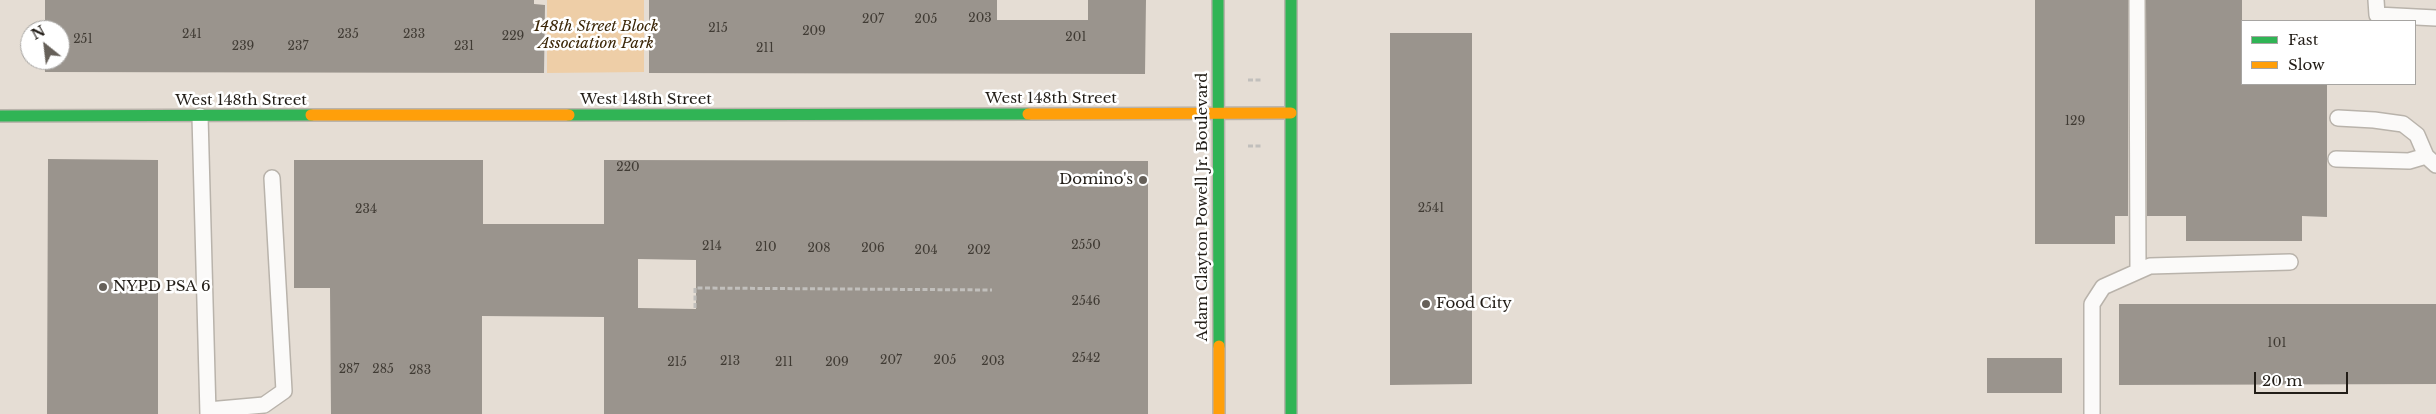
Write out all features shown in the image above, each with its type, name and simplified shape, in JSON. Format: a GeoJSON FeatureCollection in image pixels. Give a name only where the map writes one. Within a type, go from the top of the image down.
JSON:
{"type":"FeatureCollection","features":[{"type":"Feature","properties":{"kind":"street","name":"Adam Clayton Powell Jr. Boulevard"},"geometry":{"type":"LineString","coordinates":[[1218,0],[1219,414]]}},
{"type":"Feature","properties":{"kind":"street"},"geometry":{"type":"LineString","coordinates":[[1291,0],[1292,414]]}},
{"type":"Feature","properties":{"kind":"street","name":"West 148th Street"},"geometry":{"type":"LineString","coordinates":[[0,116],[1291,113]]}},
{"type":"Feature","properties":{"kind":"lane"},"geometry":{"type":"LineString","coordinates":[[2137,0],[2138,271]]}},
{"type":"Feature","properties":{"kind":"lane"},"geometry":{"type":"LineString","coordinates":[[2376,0],[2377,15],[2436,18]]}},
{"type":"Feature","properties":{"kind":"lane"},"geometry":{"type":"LineString","coordinates":[[200,116],[208,412],[264,405],[284,391],[272,178]]}},
{"type":"Feature","properties":{"kind":"lane"},"geometry":{"type":"LineString","coordinates":[[2336,159],[2431,160],[2417,135],[2403,124],[2338,118]]}},
{"type":"Feature","properties":{"kind":"lane"},"geometry":{"type":"LineString","coordinates":[[2092,414],[2092,304],[2103,287],[2150,266],[2290,262]]}},
{"type":"Feature","properties":{"kind":"path"},"geometry":{"type":"LineString","coordinates":[[1241,146],[1266,146]]}},
{"type":"Feature","properties":{"kind":"path"},"geometry":{"type":"LineString","coordinates":[[695,308],[695,288],[992,290]]}},
{"type":"Feature","properties":{"kind":"green space","name":"148th Street Block Association Park"},"geometry":{"type":"Polygon","coordinates":[[[547,0],[644,0],[644,72],[547,73],[547,0]]]}},
{"type":"Feature","properties":{"kind":"building"},"geometry":{"type":"Polygon","coordinates":[[[45,0],[534,0],[534,4],[545,5],[544,73],[45,72],[45,70],[70,70],[70,20],[45,20],[45,0]]]}},
{"type":"Feature","properties":{"kind":"building"},"geometry":{"type":"Polygon","coordinates":[[[649,0],[997,0],[997,20],[1088,20],[1088,0],[1146,0],[1145,74],[649,73],[649,0]]]}},
{"type":"Feature","properties":{"kind":"building"},"geometry":{"type":"Polygon","coordinates":[[[2035,0],[2128,0],[2128,216],[2115,216],[2115,244],[2035,244],[2035,0]]]}},
{"type":"Feature","properties":{"kind":"building"},"geometry":{"type":"Polygon","coordinates":[[[2146,0],[2242,0],[2241,85],[2327,85],[2327,217],[2302,216],[2302,241],[2186,241],[2186,216],[2147,216],[2146,0]]]}},
{"type":"Feature","properties":{"kind":"building"},"geometry":{"type":"Polygon","coordinates":[[[1390,33],[1472,33],[1472,384],[1390,385],[1390,33]]]}},
{"type":"Feature","properties":{"kind":"building","name":"NYPD PSA 6"},"geometry":{"type":"Polygon","coordinates":[[[48,159],[158,160],[158,414],[47,414],[48,159]]]}},
{"type":"Feature","properties":{"kind":"building"},"geometry":{"type":"Polygon","coordinates":[[[294,160],[483,160],[483,224],[604,224],[604,160],[1148,161],[1148,414],[604,414],[604,317],[482,316],[482,414],[331,414],[330,288],[294,288],[294,160]],[[638,259],[638,308],[696,309],[696,260],[638,259]]]}},
{"type":"Feature","properties":{"kind":"building"},"geometry":{"type":"Polygon","coordinates":[[[2119,304],[2436,304],[2436,384],[2119,385],[2119,304]]]}},
{"type":"Feature","properties":{"kind":"building"},"geometry":{"type":"Polygon","coordinates":[[[1987,358],[2062,358],[2062,393],[1987,393],[1987,358]]]}},
{"type":"Feature","properties":{"kind":"traffic: fast"},"geometry":{"type":"LineString","coordinates":[[1218,0],[1219,346]]}},
{"type":"Feature","properties":{"kind":"traffic: fast"},"geometry":{"type":"LineString","coordinates":[[1291,0],[1291,414]]}},
{"type":"Feature","properties":{"kind":"traffic: fast"},"geometry":{"type":"LineString","coordinates":[[569,115],[1028,114]]}},
{"type":"Feature","properties":{"kind":"traffic: fast"},"geometry":{"type":"LineString","coordinates":[[0,116],[311,115]]}},
{"type":"Feature","properties":{"kind":"traffic: slow"},"geometry":{"type":"LineString","coordinates":[[1028,114],[1291,113]]}},
{"type":"Feature","properties":{"kind":"traffic: slow"},"geometry":{"type":"LineString","coordinates":[[311,115],[569,115]]}},
{"type":"Feature","properties":{"kind":"traffic: slow"},"geometry":{"type":"LineString","coordinates":[[1219,346],[1219,414]]}},
{"type":"Feature","properties":{"kind":"place","name":"Domino's"},"geometry":{"type":"Point","coordinates":[1143,180]}},
{"type":"Feature","properties":{"kind":"place","name":"NYPD PSA 6"},"geometry":{"type":"Point","coordinates":[103,287]}},
{"type":"Feature","properties":{"kind":"place","name":"Food City"},"geometry":{"type":"Point","coordinates":[1426,304]}}]}
